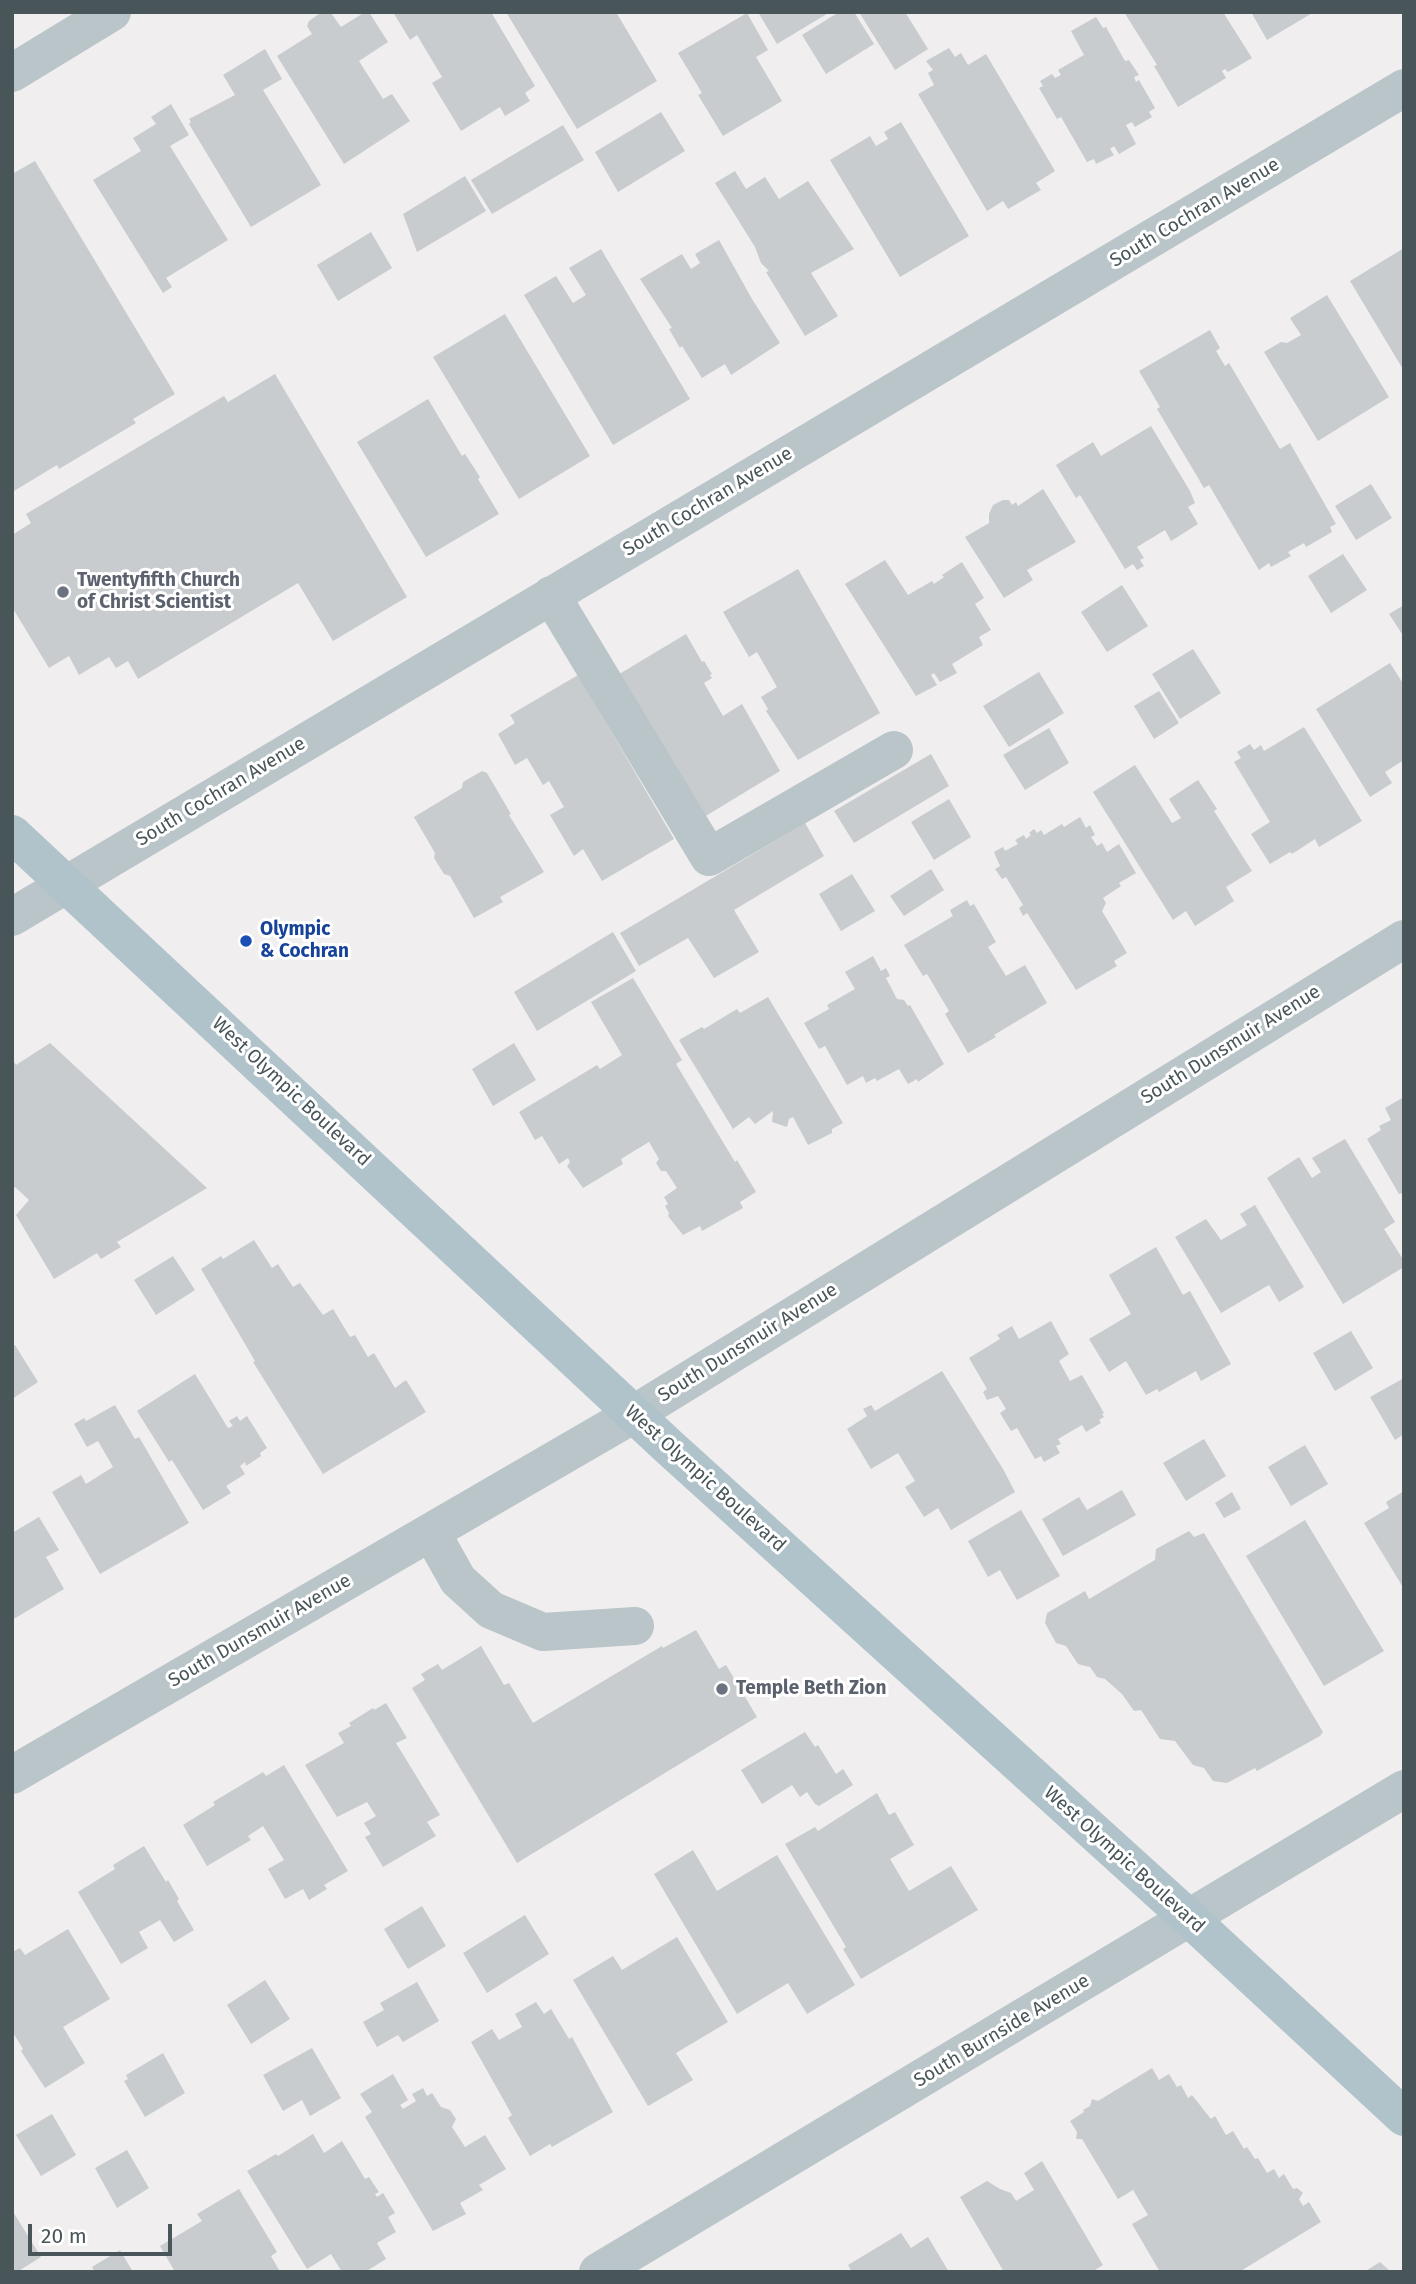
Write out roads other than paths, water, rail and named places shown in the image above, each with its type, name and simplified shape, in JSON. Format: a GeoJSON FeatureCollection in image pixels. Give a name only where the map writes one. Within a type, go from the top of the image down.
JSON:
{"type":"FeatureCollection","features":[{"type":"Feature","properties":{"kind":"main road","name":"West Olympic Boulevard"},"geometry":{"type":"LineString","coordinates":[[12,834],[634,1414],[1404,2117]]}},
{"type":"Feature","properties":{"kind":"street"},"geometry":{"type":"LineString","coordinates":[[12,73],[112,12]]}},
{"type":"Feature","properties":{"kind":"street","name":"South Cochran Avenue"},"geometry":{"type":"LineString","coordinates":[[12,917],[1404,88]]}},
{"type":"Feature","properties":{"kind":"street"},"geometry":{"type":"LineString","coordinates":[[551,596],[709,857],[894,750]]}},
{"type":"Feature","properties":{"kind":"street","name":"South Dunsmuir Avenue"},"geometry":{"type":"LineString","coordinates":[[12,1775],[634,1414],[1404,939]]}},
{"type":"Feature","properties":{"kind":"street"},"geometry":{"type":"LineString","coordinates":[[431,1532],[458,1580],[491,1610],[543,1632],[635,1626]]}},
{"type":"Feature","properties":{"kind":"street","name":"South Burnside Avenue"},"geometry":{"type":"LineString","coordinates":[[598,2272],[1404,1789]]}},
{"type":"Feature","properties":{"kind":"place","name":"Twentyfifth Church of Christ Scientist"},"geometry":{"type":"Point","coordinates":[63,592]}},
{"type":"Feature","properties":{"kind":"place","name":"Olympic & Cochran"},"geometry":{"type":"Point","coordinates":[246,941]}},
{"type":"Feature","properties":{"kind":"place","name":"Temple Beth Zion"},"geometry":{"type":"Point","coordinates":[722,1689]}}]}
